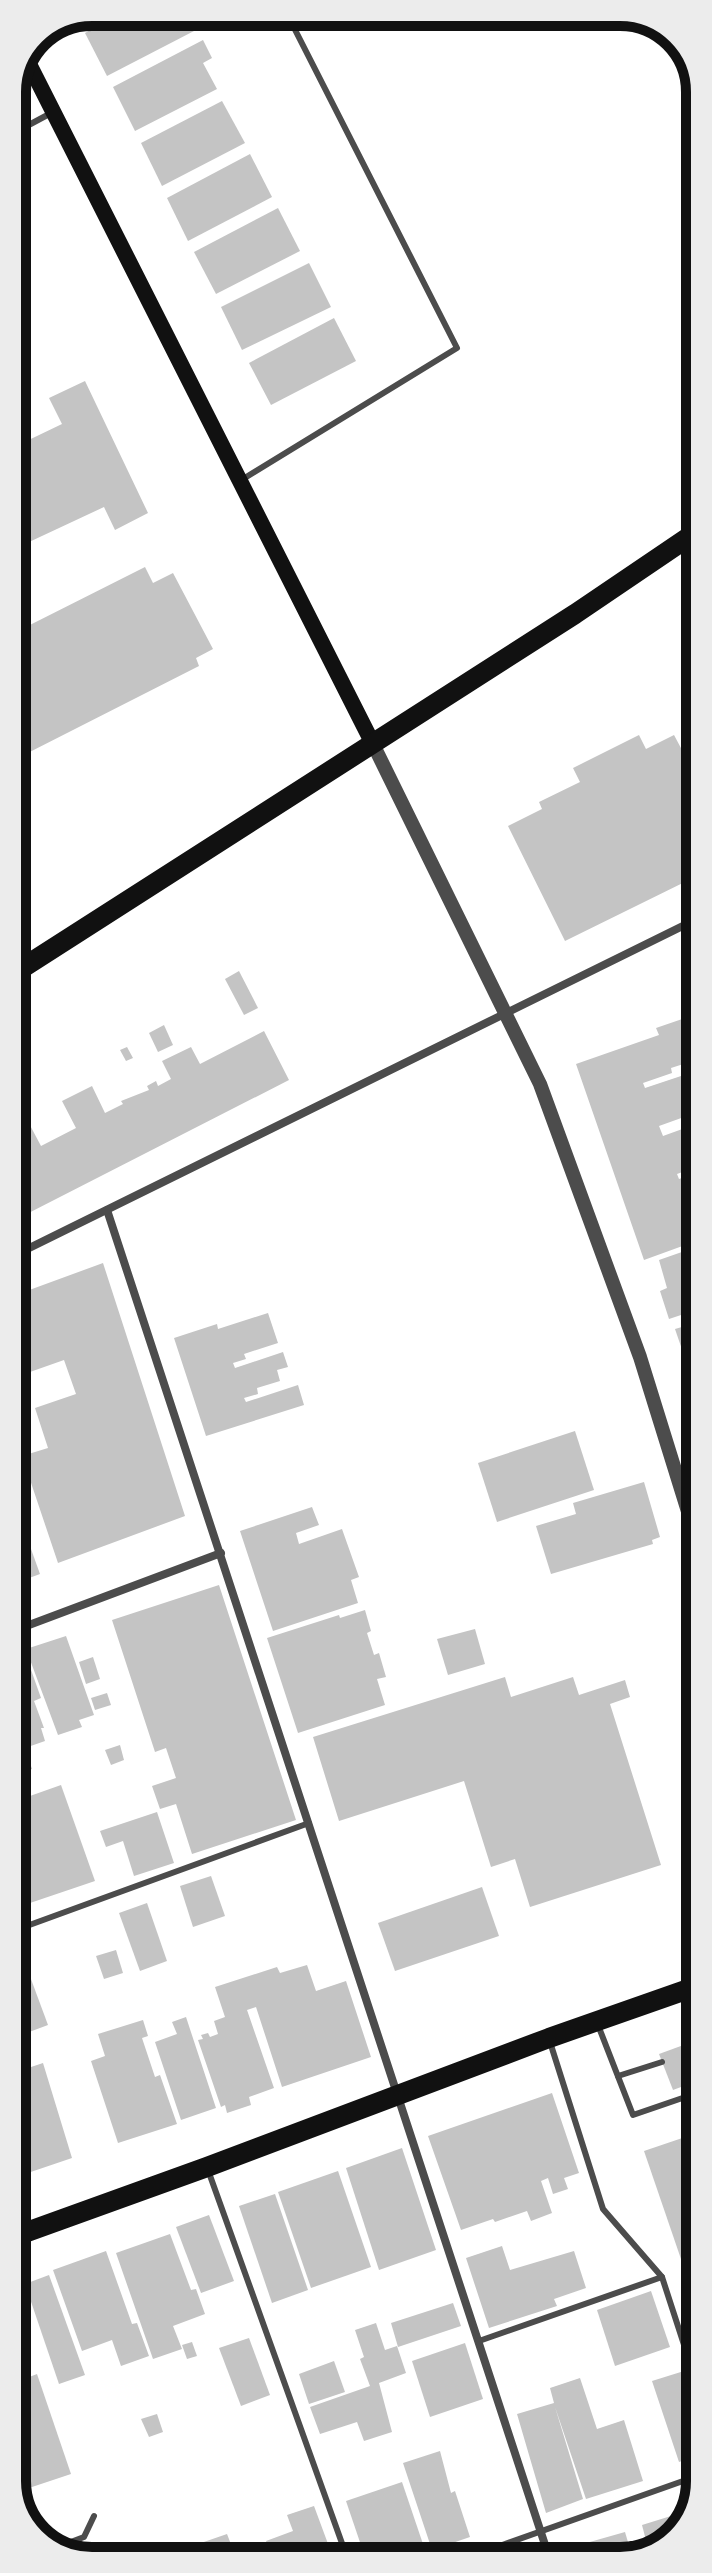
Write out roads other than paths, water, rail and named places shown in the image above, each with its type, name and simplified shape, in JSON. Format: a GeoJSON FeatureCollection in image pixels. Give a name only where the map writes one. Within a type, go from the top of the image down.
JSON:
{"type":"FeatureCollection","features":[{"type":"Feature","properties":{"kind":"main road"},"geometry":{"type":"LineString","coordinates":[[31,68],[373,744]]}},
{"type":"Feature","properties":{"kind":"main road"},"geometry":{"type":"LineString","coordinates":[[26,966],[575,614],[686,539]]}},
{"type":"Feature","properties":{"kind":"main road"},"geometry":{"type":"LineString","coordinates":[[26,2232],[686,1990]]}},
{"type":"Feature","properties":{"kind":"street"},"geometry":{"type":"LineString","coordinates":[[373,744],[540,1084],[640,1357],[686,1505]]}},
{"type":"Feature","properties":{"kind":"street"},"geometry":{"type":"LineString","coordinates":[[26,1250],[686,924]]}},
{"type":"Feature","properties":{"kind":"street"},"geometry":{"type":"LineString","coordinates":[[107,1210],[546,2547]]}},
{"type":"Feature","properties":{"kind":"street"},"geometry":{"type":"LineString","coordinates":[[26,1626],[221,1553]]}},
{"type":"Feature","properties":{"kind":"lane"},"geometry":{"type":"LineString","coordinates":[[241,480],[457,348],[293,26]]}},
{"type":"Feature","properties":{"kind":"lane"},"geometry":{"type":"LineString","coordinates":[[26,126],[53,112]]}},
{"type":"Feature","properties":{"kind":"lane"},"geometry":{"type":"LineString","coordinates":[[26,1926],[309,1823]]}},
{"type":"Feature","properties":{"kind":"lane"},"geometry":{"type":"LineString","coordinates":[[597,2022],[633,2115],[686,2097]]}},
{"type":"Feature","properties":{"kind":"lane"},"geometry":{"type":"LineString","coordinates":[[549,2038],[603,2209],[662,2277],[686,2351]]}},
{"type":"Feature","properties":{"kind":"lane"},"geometry":{"type":"LineString","coordinates":[[618,2076],[662,2062]]}},
{"type":"Feature","properties":{"kind":"lane"},"geometry":{"type":"LineString","coordinates":[[207,2167],[343,2547]]}},
{"type":"Feature","properties":{"kind":"lane"},"geometry":{"type":"LineString","coordinates":[[479,2341],[662,2277]]}},
{"type":"Feature","properties":{"kind":"lane"},"geometry":{"type":"LineString","coordinates":[[496,2547],[686,2480]]}},
{"type":"Feature","properties":{"kind":"lane"},"geometry":{"type":"LineString","coordinates":[[69,2543],[84,2537],[94,2516]]}}]}
